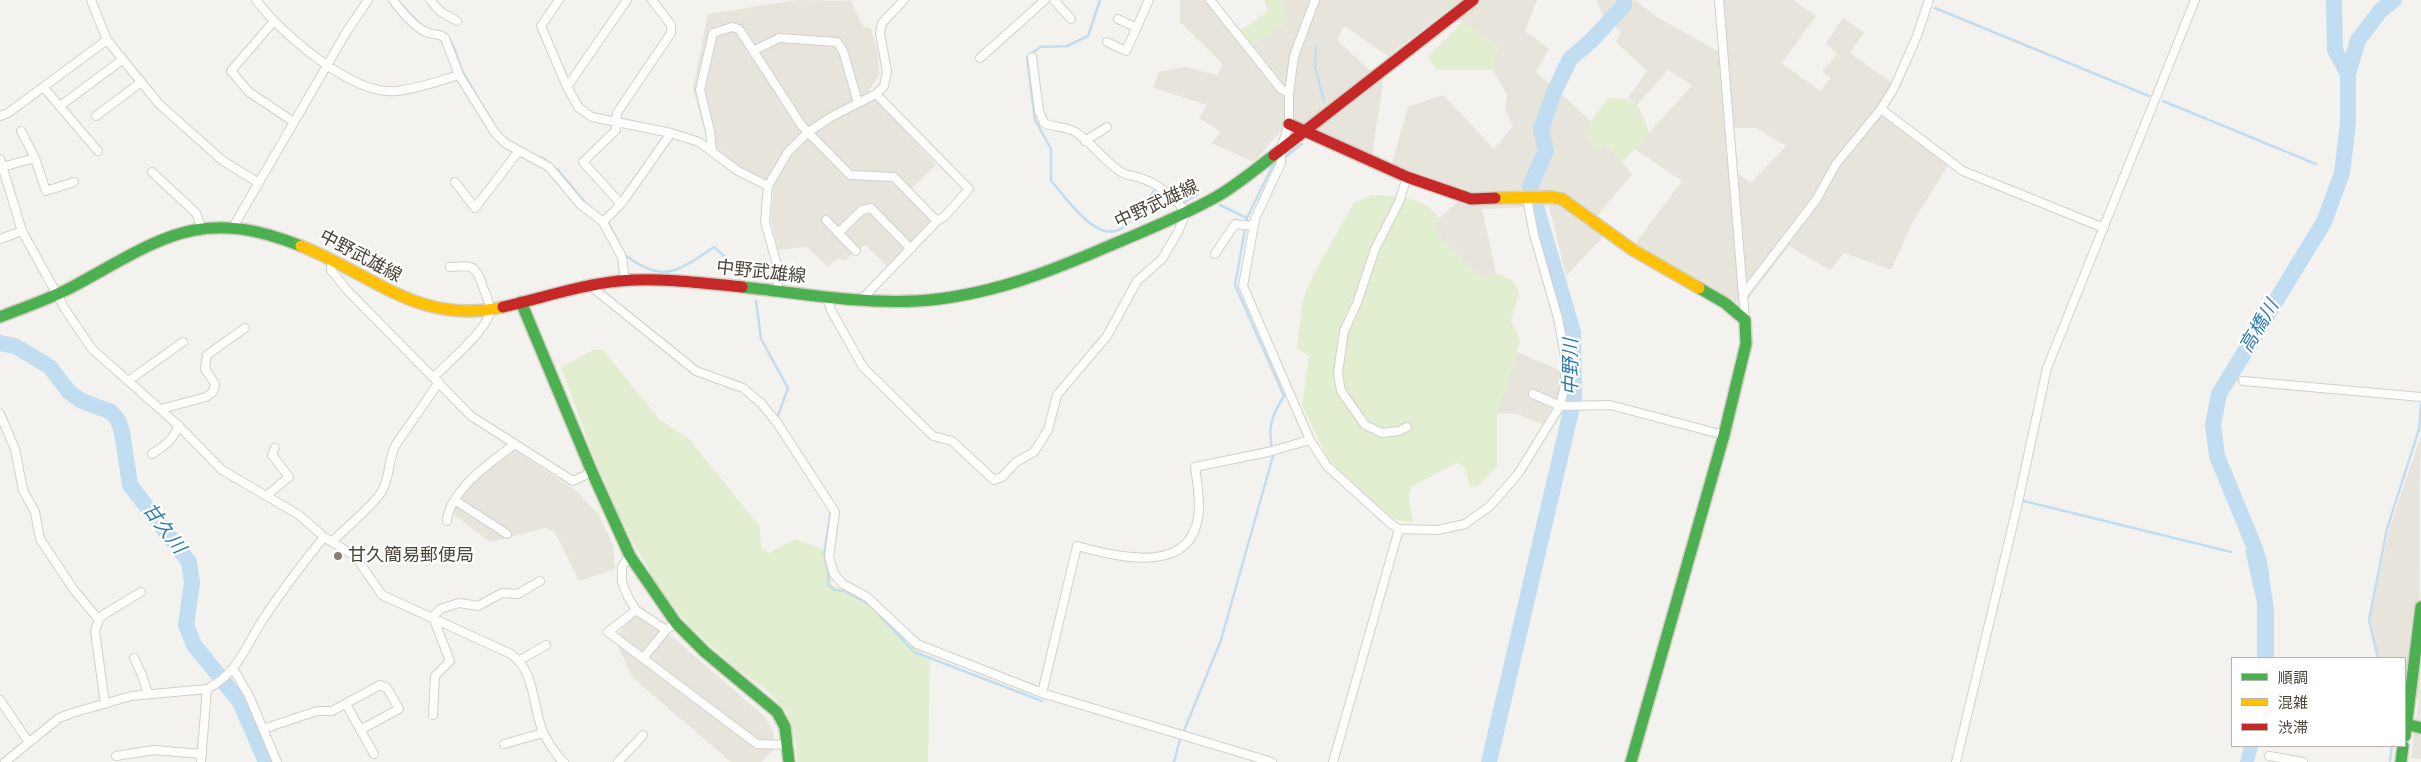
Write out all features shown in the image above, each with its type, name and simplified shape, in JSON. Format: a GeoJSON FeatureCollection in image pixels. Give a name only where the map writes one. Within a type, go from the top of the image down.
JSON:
{"type":"FeatureCollection","features":[{"type":"Feature","properties":{"kind":"main road","name":"中野武雄線"},"geometry":{"type":"LineString","coordinates":[[0,316],[57,294],[143,247],[170,235],[202,229],[233,227],[278,237],[309,249],[394,296],[432,309],[464,312],[490,309],[521,302],[588,284],[625,281],[649,280],[861,300],[952,298],[1001,289],[1047,273],[1186,212],[1218,195],[1304,133],[1472,0]]}},
{"type":"Feature","properties":{"kind":"main road"},"geometry":{"type":"LineString","coordinates":[[1289,124],[1304,133],[1407,177],[1471,199],[1541,197],[1562,199],[1633,250],[1725,304],[1745,320],[1746,344],[1724,435],[1631,762]]}},
{"type":"Feature","properties":{"kind":"main road"},"geometry":{"type":"LineString","coordinates":[[521,302],[592,472],[630,556],[650,588],[676,623],[705,652],[777,712],[785,727],[789,762]]}},
{"type":"Feature","properties":{"kind":"main road"},"geometry":{"type":"LineString","coordinates":[[2421,607],[2406,730],[2421,728]]}},
{"type":"Feature","properties":{"kind":"main road"},"geometry":{"type":"LineString","coordinates":[[2401,762],[2403,747]]}},
{"type":"Feature","properties":{"kind":"street"},"geometry":{"type":"LineString","coordinates":[[91,0],[107,40],[158,104],[224,161],[259,184]]}},
{"type":"Feature","properties":{"kind":"street"},"geometry":{"type":"LineString","coordinates":[[256,0],[274,21],[326,66],[355,82],[395,92],[459,75]]}},
{"type":"Feature","properties":{"kind":"street"},"geometry":{"type":"LineString","coordinates":[[233,227],[326,66],[368,0]]}},
{"type":"Feature","properties":{"kind":"street"},"geometry":{"type":"LineString","coordinates":[[393,0],[420,29],[428,33],[440,34],[445,38],[459,75],[495,133],[518,152],[541,161],[549,167],[580,204],[603,222],[622,257],[625,281]]}},
{"type":"Feature","properties":{"kind":"street"},"geometry":{"type":"LineString","coordinates":[[430,0],[441,12],[457,21]]}},
{"type":"Feature","properties":{"kind":"street"},"geometry":{"type":"LineString","coordinates":[[559,0],[541,26],[567,87],[579,108],[592,117],[671,133],[699,142],[738,171],[768,186]]}},
{"type":"Feature","properties":{"kind":"street"},"geometry":{"type":"LineString","coordinates":[[567,87],[627,0]]}},
{"type":"Feature","properties":{"kind":"street"},"geometry":{"type":"LineString","coordinates":[[621,204],[583,162],[616,130],[616,113],[672,33],[671,25],[652,0]]}},
{"type":"Feature","properties":{"kind":"street"},"geometry":{"type":"LineString","coordinates":[[777,291],[778,272],[765,222],[768,186],[788,152],[807,133],[831,116],[876,94],[884,86],[888,72],[880,33],[882,23],[904,0]]}},
{"type":"Feature","properties":{"kind":"street"},"geometry":{"type":"LineString","coordinates":[[1054,0],[1071,19]]}},
{"type":"Feature","properties":{"kind":"street"},"geometry":{"type":"LineString","coordinates":[[1107,42],[1126,51],[1149,0]]}},
{"type":"Feature","properties":{"kind":"street"},"geometry":{"type":"LineString","coordinates":[[1210,0],[1281,89],[1289,92]]}},
{"type":"Feature","properties":{"kind":"street"},"geometry":{"type":"LineString","coordinates":[[1314,0],[1294,56],[1289,92],[1289,124],[1281,150],[1280,163],[1253,226],[1243,286],[1310,440],[1327,466],[1391,524],[1399,529],[1438,530],[1465,524],[1490,506],[1518,474],[1560,406],[1565,385],[1565,357],[1558,318],[1534,235],[1527,198]]}},
{"type":"Feature","properties":{"kind":"street"},"geometry":{"type":"LineString","coordinates":[[1719,0],[1745,320]]}},
{"type":"Feature","properties":{"kind":"street"},"geometry":{"type":"LineString","coordinates":[[1743,295],[1816,200],[1836,164],[1881,109],[1894,88],[1917,36],[1928,0]]}},
{"type":"Feature","properties":{"kind":"street"},"geometry":{"type":"LineString","coordinates":[[980,58],[1043,1]]}},
{"type":"Feature","properties":{"kind":"street"},"geometry":{"type":"LineString","coordinates":[[1956,762],[2017,507],[2047,368],[2104,228],[2191,2]]}},
{"type":"Feature","properties":{"kind":"street"},"geometry":{"type":"LineString","coordinates":[[1118,19],[1136,28]]}},
{"type":"Feature","properties":{"kind":"street"},"geometry":{"type":"LineString","coordinates":[[274,21],[231,71],[249,92],[294,122]]}},
{"type":"Feature","properties":{"kind":"street"},"geometry":{"type":"LineString","coordinates":[[712,151],[710,131],[700,90],[713,32],[732,27],[739,29],[807,133],[850,176],[894,177],[937,222]]}},
{"type":"Feature","properties":{"kind":"street"},"geometry":{"type":"LineString","coordinates":[[753,50],[779,38],[837,42],[843,51],[858,102]]}},
{"type":"Feature","properties":{"kind":"street"},"geometry":{"type":"LineString","coordinates":[[0,116],[8,113],[44,88],[107,40]]}},
{"type":"Feature","properties":{"kind":"street"},"geometry":{"type":"LineString","coordinates":[[827,297],[831,310],[862,367],[933,436],[952,441],[994,480],[1002,477],[1016,462],[1034,452],[1048,430],[1057,395],[1108,336],[1137,281],[1162,259],[1178,232],[1186,212],[1164,191],[1146,180],[1123,173],[1104,160],[1078,134],[1067,128],[1053,127],[1044,123],[1039,111],[1032,57]]}},
{"type":"Feature","properties":{"kind":"street"},"geometry":{"type":"LineString","coordinates":[[60,106],[122,60]]}},
{"type":"Feature","properties":{"kind":"street"},"geometry":{"type":"LineString","coordinates":[[96,116],[140,83]]}},
{"type":"Feature","properties":{"kind":"street"},"geometry":{"type":"LineString","coordinates":[[44,88],[98,151]]}},
{"type":"Feature","properties":{"kind":"street"},"geometry":{"type":"LineString","coordinates":[[861,300],[945,216],[969,189],[876,94]]}},
{"type":"Feature","properties":{"kind":"street"},"geometry":{"type":"LineString","coordinates":[[1881,109],[1963,171],[2104,228]]}},
{"type":"Feature","properties":{"kind":"street"},"geometry":{"type":"LineString","coordinates":[[1085,141],[1107,127]]}},
{"type":"Feature","properties":{"kind":"street"},"geometry":{"type":"LineString","coordinates":[[21,131],[35,158],[46,191],[74,182]]}},
{"type":"Feature","properties":{"kind":"street"},"geometry":{"type":"LineString","coordinates":[[603,222],[621,204],[671,133]]}},
{"type":"Feature","properties":{"kind":"street"},"geometry":{"type":"LineString","coordinates":[[455,182],[475,208],[518,152]]}},
{"type":"Feature","properties":{"kind":"street"},"geometry":{"type":"LineString","coordinates":[[35,158],[1,163],[22,232],[57,294],[92,348],[178,425],[222,470],[299,515],[324,537],[355,556],[382,595],[433,617],[520,660],[528,673],[544,732],[560,759],[564,762]]}},
{"type":"Feature","properties":{"kind":"street"},"geometry":{"type":"LineString","coordinates":[[152,172],[196,213],[202,229]]}},
{"type":"Feature","properties":{"kind":"street"},"geometry":{"type":"LineString","coordinates":[[1407,177],[1399,202],[1376,249],[1357,302],[1344,331],[1338,373],[1341,391],[1365,425],[1382,433],[1399,431],[1407,427]]}},
{"type":"Feature","properties":{"kind":"street"},"geometry":{"type":"LineString","coordinates":[[838,233],[862,210],[871,208],[911,249]]}},
{"type":"Feature","properties":{"kind":"street"},"geometry":{"type":"LineString","coordinates":[[826,220],[856,252]]}},
{"type":"Feature","properties":{"kind":"street"},"geometry":{"type":"LineString","coordinates":[[1215,254],[1235,224],[1253,226]]}},
{"type":"Feature","properties":{"kind":"street"},"geometry":{"type":"LineString","coordinates":[[0,239],[22,232]]}},
{"type":"Feature","properties":{"kind":"street"},"geometry":{"type":"LineString","coordinates":[[332,262],[331,270],[347,290],[471,416],[573,481],[592,472]]}},
{"type":"Feature","properties":{"kind":"street"},"geometry":{"type":"LineString","coordinates":[[333,541],[377,500],[386,482],[390,457],[395,446],[436,380],[487,320],[490,309],[478,272],[470,266],[450,267]]}},
{"type":"Feature","properties":{"kind":"street"},"geometry":{"type":"LineString","coordinates":[[588,284],[696,371],[743,388],[761,403],[778,424],[829,506],[835,512],[829,557],[834,574],[843,584],[867,598],[916,644],[1042,693],[1272,762]]}},
{"type":"Feature","properties":{"kind":"street"},"geometry":{"type":"LineString","coordinates":[[161,410],[206,397],[213,392],[215,384],[205,369],[207,355],[245,328]]}},
{"type":"Feature","properties":{"kind":"street"},"geometry":{"type":"LineString","coordinates":[[128,381],[183,342]]}},
{"type":"Feature","properties":{"kind":"street"},"geometry":{"type":"LineString","coordinates":[[2243,381],[2421,397]]}},
{"type":"Feature","properties":{"kind":"street"},"geometry":{"type":"LineString","coordinates":[[1533,394],[1560,406],[1610,405],[1724,435]]}},
{"type":"Feature","properties":{"kind":"street"},"geometry":{"type":"LineString","coordinates":[[0,414],[15,449],[23,490],[35,512],[40,539],[74,590],[99,620]]}},
{"type":"Feature","properties":{"kind":"street"},"geometry":{"type":"LineString","coordinates":[[152,454],[171,439],[176,433],[178,425]]}},
{"type":"Feature","properties":{"kind":"street"},"geometry":{"type":"LineString","coordinates":[[1042,693],[1077,546],[1119,557],[1163,557],[1186,544],[1194,530],[1199,507],[1196,467],[1272,451],[1310,440]]}},
{"type":"Feature","properties":{"kind":"street"},"geometry":{"type":"LineString","coordinates":[[448,522],[448,512],[470,479],[515,444]]}},
{"type":"Feature","properties":{"kind":"street"},"geometry":{"type":"LineString","coordinates":[[266,496],[289,477],[272,455],[275,448]]}},
{"type":"Feature","properties":{"kind":"street"},"geometry":{"type":"LineString","coordinates":[[456,501],[507,534]]}},
{"type":"Feature","properties":{"kind":"street"},"geometry":{"type":"LineString","coordinates":[[1333,762],[1399,529]]}},
{"type":"Feature","properties":{"kind":"street"},"geometry":{"type":"LineString","coordinates":[[5,762],[28,741],[59,718],[105,704],[148,694],[207,689],[217,684],[231,672],[262,622],[324,537]]}},
{"type":"Feature","properties":{"kind":"street"},"geometry":{"type":"LineString","coordinates":[[630,556],[622,566],[622,582],[628,597],[636,610],[666,630]]}},
{"type":"Feature","properties":{"kind":"street"},"geometry":{"type":"LineString","coordinates":[[433,617],[440,609],[459,602],[478,606],[502,593],[518,594],[540,582]]}},
{"type":"Feature","properties":{"kind":"street"},"geometry":{"type":"LineString","coordinates":[[105,704],[95,631],[103,615],[141,592]]}},
{"type":"Feature","properties":{"kind":"street"},"geometry":{"type":"LineString","coordinates":[[636,610],[608,632],[644,657],[757,744],[788,745]]}},
{"type":"Feature","properties":{"kind":"street"},"geometry":{"type":"LineString","coordinates":[[433,617],[450,662],[435,676],[434,715]]}},
{"type":"Feature","properties":{"kind":"street"},"geometry":{"type":"LineString","coordinates":[[644,657],[666,630],[676,623]]}},
{"type":"Feature","properties":{"kind":"street"},"geometry":{"type":"LineString","coordinates":[[520,660],[546,645]]}},
{"type":"Feature","properties":{"kind":"street"},"geometry":{"type":"LineString","coordinates":[[134,658],[148,694]]}},
{"type":"Feature","properties":{"kind":"street"},"geometry":{"type":"LineString","coordinates":[[231,672],[249,696],[277,762]]}},
{"type":"Feature","properties":{"kind":"street"},"geometry":{"type":"LineString","coordinates":[[263,729],[316,711],[332,711],[380,685],[388,688],[399,708],[360,730]]}},
{"type":"Feature","properties":{"kind":"street"},"geometry":{"type":"LineString","coordinates":[[116,756],[154,750],[202,758],[207,689]]}},
{"type":"Feature","properties":{"kind":"street"},"geometry":{"type":"LineString","coordinates":[[0,700],[28,741]]}},
{"type":"Feature","properties":{"kind":"street"},"geometry":{"type":"LineString","coordinates":[[346,704],[374,754]]}},
{"type":"Feature","properties":{"kind":"street"},"geometry":{"type":"LineString","coordinates":[[504,744],[544,732]]}},
{"type":"Feature","properties":{"kind":"street"},"geometry":{"type":"LineString","coordinates":[[618,762],[643,735]]}},
{"type":"Feature","properties":{"kind":"street"},"geometry":{"type":"LineString","coordinates":[[2270,756],[2303,762]]}},
{"type":"Feature","properties":{"kind":"shaded area"},"geometry":{"type":"Polygon","coordinates":[[[797,0],[851,1],[862,25],[871,29],[878,54],[879,75],[869,90],[936,165],[912,188],[939,216],[888,267],[865,245],[844,261],[839,258],[828,267],[807,247],[778,250],[771,219],[774,185],[742,170],[707,139],[693,88],[708,14],[797,0]]]}},
{"type":"Feature","properties":{"kind":"shaded area"},"geometry":{"type":"Polygon","coordinates":[[[1180,0],[1215,0],[1252,45],[1287,22],[1281,0],[1537,0],[1525,31],[1549,49],[1536,72],[1591,121],[1585,134],[1596,150],[1606,144],[1632,174],[1597,216],[1602,238],[1566,276],[1549,206],[1482,209],[1496,273],[1481,278],[1443,241],[1435,230],[1439,218],[1468,193],[1392,163],[1408,107],[1443,95],[1494,149],[1513,126],[1505,109],[1507,95],[1493,70],[1497,47],[1448,10],[1388,56],[1344,26],[1337,40],[1383,83],[1372,157],[1292,118],[1254,162],[1211,143],[1221,132],[1199,118],[1207,105],[1154,88],[1158,72],[1185,67],[1217,75],[1223,64],[1180,22],[1180,0]]]}},
{"type":"Feature","properties":{"kind":"shaded area"},"geometry":{"type":"Polygon","coordinates":[[[1597,0],[1635,0],[1657,17],[1719,52],[1714,0],[1793,0],[1816,16],[1782,63],[1820,91],[1831,78],[1822,72],[1837,54],[1826,43],[1843,18],[1864,32],[1850,53],[1898,87],[1887,108],[1952,159],[1912,223],[1891,270],[1844,253],[1830,270],[1789,246],[1748,299],[1731,303],[1634,245],[1682,181],[1635,149],[1692,85],[1668,70],[1637,105],[1628,98],[1647,71],[1616,42],[1621,32],[1602,15],[1597,0]],[[1734,128],[1737,173],[1751,183],[1786,146],[1756,128],[1734,128]]]}},
{"type":"Feature","properties":{"kind":"shaded area"},"geometry":{"type":"Polygon","coordinates":[[[1517,352],[1561,371],[1559,395],[1543,424],[1515,413],[1497,414],[1517,352]]]}},
{"type":"Feature","properties":{"kind":"shaded area"},"geometry":{"type":"Polygon","coordinates":[[[2421,435],[2419,507],[2421,759],[2411,758],[2419,698],[2406,704],[2406,657],[2379,657],[2370,619],[2390,526],[2421,435]]]}},
{"type":"Feature","properties":{"kind":"shaded area"},"geometry":{"type":"Polygon","coordinates":[[[513,449],[578,492],[599,515],[613,545],[615,569],[579,581],[555,532],[545,528],[490,542],[452,513],[474,477],[513,449]]]}},
{"type":"Feature","properties":{"kind":"shaded area"},"geometry":{"type":"Polygon","coordinates":[[[636,614],[676,640],[765,717],[773,731],[775,748],[762,762],[731,762],[633,678],[614,638],[636,614]]]}},
{"type":"Feature","properties":{"kind":"green space"},"geometry":{"type":"Polygon","coordinates":[[[1264,0],[1281,0],[1287,22],[1252,45],[1240,31],[1268,11],[1264,0]]]}},
{"type":"Feature","properties":{"kind":"green space"},"geometry":{"type":"Polygon","coordinates":[[[1464,21],[1497,47],[1493,70],[1436,70],[1428,57],[1464,21]]]}},
{"type":"Feature","properties":{"kind":"green space"},"geometry":{"type":"Polygon","coordinates":[[[1608,98],[1627,100],[1636,105],[1650,133],[1622,163],[1607,144],[1597,150],[1585,134],[1591,121],[1608,98]]]}},
{"type":"Feature","properties":{"kind":"green space"},"geometry":{"type":"Polygon","coordinates":[[[1372,195],[1409,199],[1426,205],[1439,218],[1435,230],[1443,241],[1481,278],[1496,273],[1512,280],[1519,292],[1511,321],[1520,340],[1509,381],[1497,414],[1497,466],[1477,487],[1470,486],[1464,466],[1456,463],[1411,487],[1409,496],[1413,522],[1396,520],[1377,505],[1328,459],[1302,405],[1309,356],[1297,348],[1303,298],[1317,268],[1354,203],[1372,195]]]}},
{"type":"Feature","properties":{"kind":"green space"},"geometry":{"type":"Polygon","coordinates":[[[593,350],[603,350],[659,419],[689,439],[760,527],[761,547],[769,553],[794,539],[824,550],[832,585],[860,596],[930,660],[928,762],[797,762],[796,743],[786,711],[769,692],[736,668],[691,628],[660,590],[621,521],[592,452],[561,367],[593,350]]]}},
{"type":"Feature","properties":{"kind":"water"},"geometry":{"type":"Polygon","coordinates":[[[2245,550],[2266,555],[2274,609],[2274,657],[2257,657],[2257,603],[2245,550]]]}},
{"type":"Feature","properties":{"kind":"water"},"geometry":{"type":"Polygon","coordinates":[[[2244,747],[2258,747],[2254,762],[2240,762],[2244,747]]]}},
{"type":"Feature","properties":{"kind":"waterway"},"geometry":{"type":"LineString","coordinates":[[1100,0],[1088,36],[1067,46],[1040,47],[1027,57],[1035,120],[1051,149],[1051,181],[1085,219],[1095,227],[1106,231],[1116,231],[1126,225],[1154,191]]}},
{"type":"Feature","properties":{"kind":"waterway","name":"中野川"},"geometry":{"type":"LineString","coordinates":[[1489,762],[1574,398],[1573,332],[1530,186],[1546,151],[1541,129],[1555,90],[1570,59],[1591,41],[1624,5],[1624,0]]}},
{"type":"Feature","properties":{"kind":"waterway","name":"高橋川"},"geometry":{"type":"LineString","coordinates":[[2261,574],[2256,551],[2217,456],[2213,424],[2219,394],[2324,222],[2342,173],[2348,123],[2348,74],[2335,50],[2334,0]]}},
{"type":"Feature","properties":{"kind":"waterway"},"geometry":{"type":"LineString","coordinates":[[2348,74],[2358,40],[2381,10],[2394,0]]}},
{"type":"Feature","properties":{"kind":"waterway"},"geometry":{"type":"LineString","coordinates":[[398,1],[422,26]]}},
{"type":"Feature","properties":{"kind":"waterway"},"geometry":{"type":"LineString","coordinates":[[1935,8],[2149,96]]}},
{"type":"Feature","properties":{"kind":"waterway"},"geometry":{"type":"LineString","coordinates":[[431,30],[443,33]]}},
{"type":"Feature","properties":{"kind":"waterway"},"geometry":{"type":"LineString","coordinates":[[449,38],[461,69],[489,117]]}},
{"type":"Feature","properties":{"kind":"waterway"},"geometry":{"type":"LineString","coordinates":[[1316,47],[1315,67],[1324,101]]}},
{"type":"Feature","properties":{"kind":"waterway"},"geometry":{"type":"LineString","coordinates":[[2163,101],[2316,164]]}},
{"type":"Feature","properties":{"kind":"waterway"},"geometry":{"type":"LineString","coordinates":[[1284,158],[1302,144]]}},
{"type":"Feature","properties":{"kind":"waterway"},"geometry":{"type":"LineString","coordinates":[[536,156],[546,160]]}},
{"type":"Feature","properties":{"kind":"waterway"},"geometry":{"type":"LineString","coordinates":[[1174,762],[1179,743],[1221,640],[1273,456],[1270,439],[1271,425],[1275,411],[1284,396],[1235,285],[1247,218],[1272,167],[1279,161]]}},
{"type":"Feature","properties":{"kind":"waterway"},"geometry":{"type":"LineString","coordinates":[[557,169],[588,206]]}},
{"type":"Feature","properties":{"kind":"waterway"},"geometry":{"type":"LineString","coordinates":[[1180,201],[1183,203],[1197,195]]}},
{"type":"Feature","properties":{"kind":"waterway"},"geometry":{"type":"LineString","coordinates":[[1220,205],[1247,218]]}},
{"type":"Feature","properties":{"kind":"waterway"},"geometry":{"type":"LineString","coordinates":[[608,222],[619,243]]}},
{"type":"Feature","properties":{"kind":"waterway"},"geometry":{"type":"LineString","coordinates":[[624,254],[638,264],[660,272],[680,268],[714,247],[732,263],[742,266],[743,276]]}},
{"type":"Feature","properties":{"kind":"waterway"},"geometry":{"type":"LineString","coordinates":[[756,301],[761,339],[788,388],[777,418]]}},
{"type":"Feature","properties":{"kind":"waterway","name":"甘久川"},"geometry":{"type":"LineString","coordinates":[[0,343],[15,346],[50,367],[69,392],[82,401],[111,412],[118,420],[122,432],[130,485],[189,562],[192,583],[186,625],[194,645],[240,702],[266,762]]}},
{"type":"Feature","properties":{"kind":"waterway"},"geometry":{"type":"LineString","coordinates":[[2378,657],[2369,620],[2387,529],[2419,429],[2421,404]]}},
{"type":"Feature","properties":{"kind":"waterway"},"geometry":{"type":"LineString","coordinates":[[2024,501],[2231,552]]}},
{"type":"Feature","properties":{"kind":"waterway"},"geometry":{"type":"LineString","coordinates":[[831,510],[824,555],[829,575],[828,584],[834,590],[845,591],[870,605],[914,652],[1042,701]]}},
{"type":"Feature","properties":{"kind":"waterway"},"geometry":{"type":"LineString","coordinates":[[2390,761],[2392,747]]}},
{"type":"Feature","properties":{"kind":"traffic: fast"},"geometry":{"type":"LineString","coordinates":[[742,287],[894,302],[942,299],[967,295],[1039,274],[1177,217],[1224,192],[1274,155]]}},
{"type":"Feature","properties":{"kind":"traffic: fast"},"geometry":{"type":"LineString","coordinates":[[0,317],[56,295],[132,254],[182,233],[207,228],[235,228],[266,234],[301,246]]}},
{"type":"Feature","properties":{"kind":"traffic: fast"},"geometry":{"type":"LineString","coordinates":[[1631,762],[1724,435],[1746,344],[1745,320],[1725,303],[1699,288]]}},
{"type":"Feature","properties":{"kind":"traffic: fast"},"geometry":{"type":"LineString","coordinates":[[521,302],[592,472],[630,556],[676,623],[705,652],[777,712],[785,727],[789,762]]}},
{"type":"Feature","properties":{"kind":"traffic: fast"},"geometry":{"type":"LineString","coordinates":[[2406,728],[2421,607]]}},
{"type":"Feature","properties":{"kind":"traffic: fast"},"geometry":{"type":"LineString","coordinates":[[2406,724],[2421,728]]}},
{"type":"Feature","properties":{"kind":"traffic: fast"},"geometry":{"type":"LineString","coordinates":[[2401,762],[2403,747]]}},
{"type":"Feature","properties":{"kind":"traffic: slow"},"geometry":{"type":"LineString","coordinates":[[1495,198],[1552,197],[1562,199],[1633,250],[1699,288]]}},
{"type":"Feature","properties":{"kind":"traffic: slow"},"geometry":{"type":"LineString","coordinates":[[301,246],[327,257],[374,283],[421,303],[446,309],[473,311],[503,307]]}},
{"type":"Feature","properties":{"kind":"traffic: jam"},"geometry":{"type":"LineString","coordinates":[[1274,155],[1473,0]]}},
{"type":"Feature","properties":{"kind":"traffic: jam"},"geometry":{"type":"LineString","coordinates":[[1289,124],[1407,177],[1471,199],[1495,198]]}},
{"type":"Feature","properties":{"kind":"traffic: jam"},"geometry":{"type":"LineString","coordinates":[[503,307],[575,289],[619,281],[665,280],[742,287]]}},
{"type":"Feature","properties":{"kind":"place","name":"甘久簡易郵便局"},"geometry":{"type":"Point","coordinates":[338,556]}}]}
